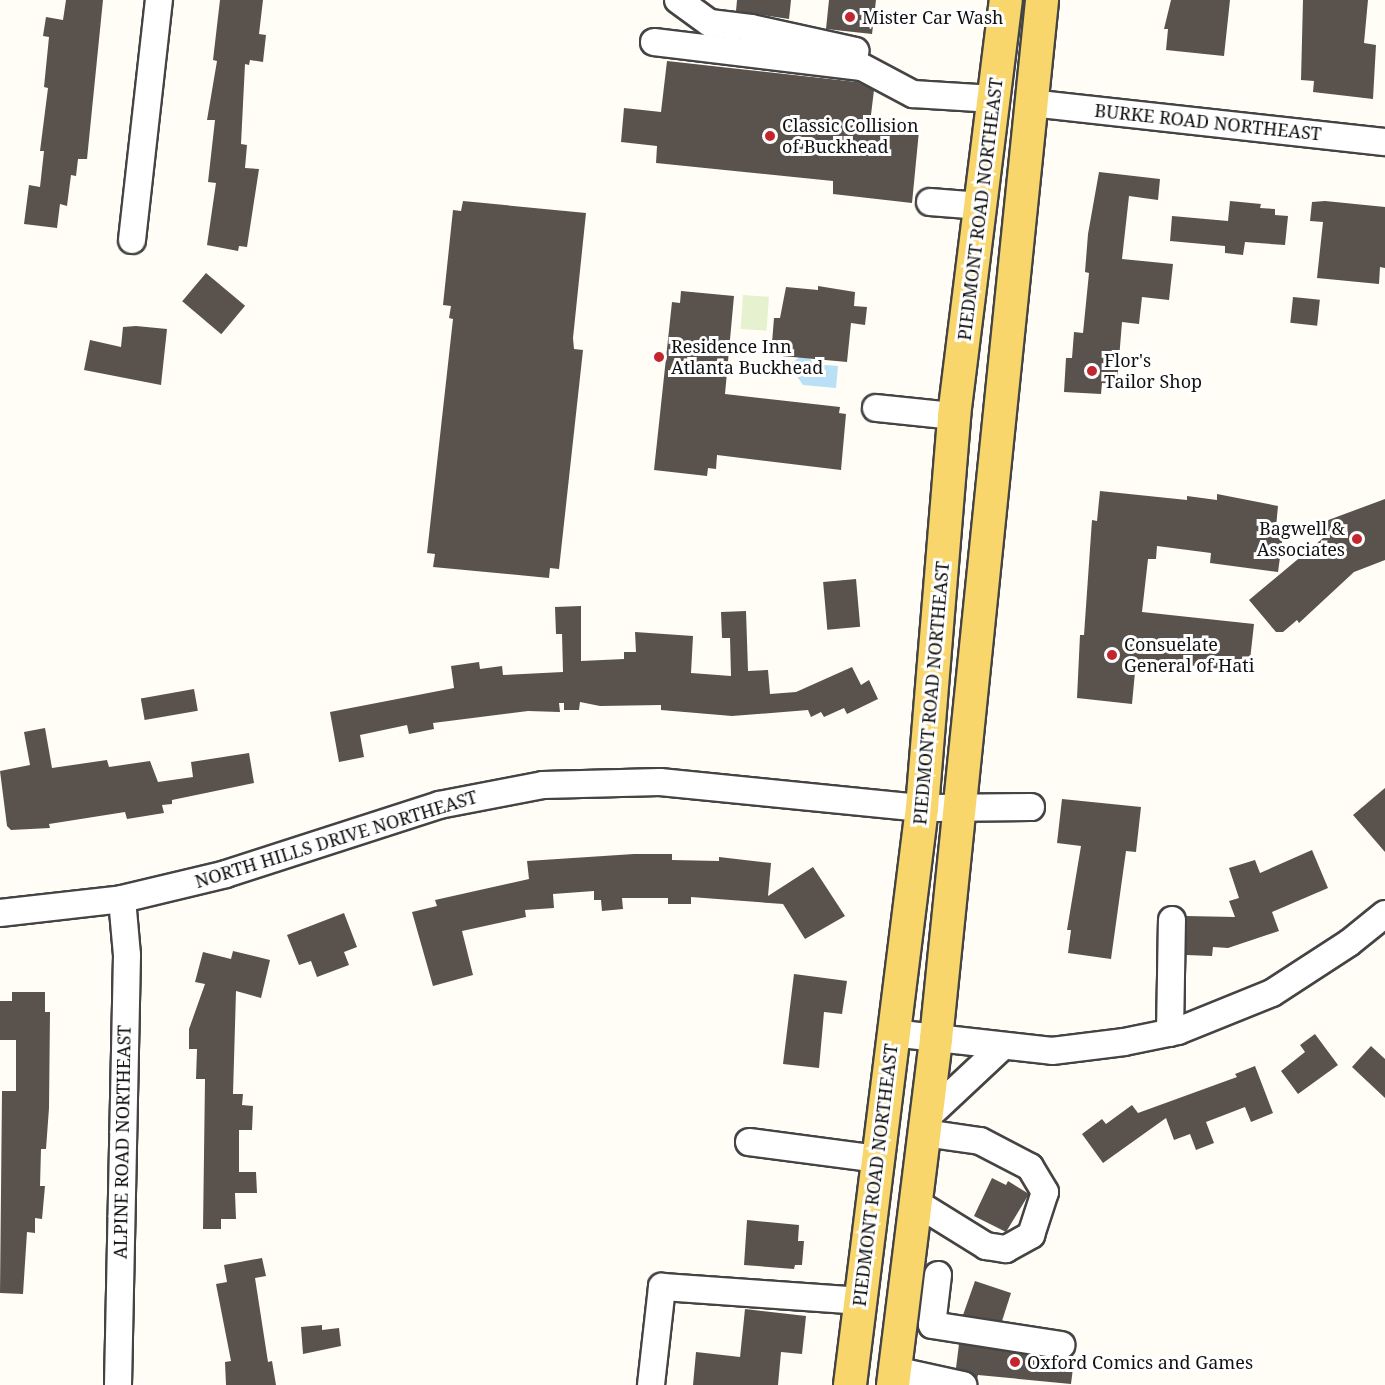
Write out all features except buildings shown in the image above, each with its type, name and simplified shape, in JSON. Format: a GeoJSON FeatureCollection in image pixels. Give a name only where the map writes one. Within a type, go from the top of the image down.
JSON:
{"type":"FeatureCollection","features":[{"type":"Feature","properties":{"kind":"main road","name":"PIEDMONT ROAD NORTHEAST"},"geometry":{"type":"LineString","coordinates":[[850,1385],[922,808],[954,416],[1006,0]]}},
{"type":"Feature","properties":{"kind":"main road","name":"PIEDMONT ROAD NORTHEAST"},"geometry":{"type":"LineString","coordinates":[[894,1377],[899,1320],[936,1039],[1042,0]]}},
{"type":"Feature","properties":{"kind":"street"},"geometry":{"type":"LineString","coordinates":[[132,240],[159,0]]}},
{"type":"Feature","properties":{"kind":"street"},"geometry":{"type":"LineString","coordinates":[[667,0],[672,0]]}},
{"type":"Feature","properties":{"kind":"street"},"geometry":{"type":"LineString","coordinates":[[678,0],[710,23],[840,46],[878,58],[939,98]]}},
{"type":"Feature","properties":{"kind":"street"},"geometry":{"type":"LineString","coordinates":[[654,42],[862,67],[913,94],[939,98],[994,99]]}},
{"type":"Feature","properties":{"kind":"street","name":"BURKE ROAD NORTHEAST"},"geometry":{"type":"LineString","coordinates":[[1031,103],[1385,142]]}},
{"type":"Feature","properties":{"kind":"street"},"geometry":{"type":"LineString","coordinates":[[930,202],[981,206]]}},
{"type":"Feature","properties":{"kind":"street"},"geometry":{"type":"LineString","coordinates":[[876,408],[954,416]]}},
{"type":"Feature","properties":{"kind":"street","name":"NORTH HILLS DRIVE NORTHEAST"},"geometry":{"type":"LineString","coordinates":[[0,913],[122,899],[225,874],[439,805],[543,785],[660,782],[922,808],[1031,807]]}},
{"type":"Feature","properties":{"kind":"street","name":"ALPINE ROAD NORTHEAST"},"geometry":{"type":"LineString","coordinates":[[118,1385],[127,956],[122,899]]}},
{"type":"Feature","properties":{"kind":"street"},"geometry":{"type":"LineString","coordinates":[[892,1034],[1052,1051],[1170,1033],[1222,1016],[1272,993],[1349,944],[1385,914]]}},
{"type":"Feature","properties":{"kind":"street"},"geometry":{"type":"LineString","coordinates":[[1170,1033],[1172,920]]}},
{"type":"Feature","properties":{"kind":"street"},"geometry":{"type":"LineString","coordinates":[[915,1202],[986,1246],[1006,1249],[1031,1235],[1045,1192],[1030,1167],[980,1141],[925,1126],[1003,1046]]}},
{"type":"Feature","properties":{"kind":"street"},"geometry":{"type":"LineString","coordinates":[[749,1142],[879,1159]]}},
{"type":"Feature","properties":{"kind":"street"},"geometry":{"type":"LineString","coordinates":[[932,1325],[938,1275]]}},
{"type":"Feature","properties":{"kind":"street"},"geometry":{"type":"LineString","coordinates":[[651,1385],[662,1287],[860,1301]]}},
{"type":"Feature","properties":{"kind":"street"},"geometry":{"type":"LineString","coordinates":[[899,1320],[1061,1345]]}},
{"type":"Feature","properties":{"kind":"street"},"geometry":{"type":"LineString","coordinates":[[894,1377],[963,1385]]}},
{"type":"Feature","properties":{"kind":"green space"},"geometry":{"type":"Polygon","coordinates":[[[743,295],[769,297],[767,331],[741,329],[743,295]]]}},
{"type":"Feature","properties":{"kind":"water"},"geometry":{"type":"Polygon","coordinates":[[[801,356],[809,356],[813,364],[838,366],[836,388],[803,385],[789,365],[801,356]]]}},
{"type":"Feature","properties":{"kind":"place","name":"Mister Car Wash"},"geometry":{"type":"Point","coordinates":[850,17]}},
{"type":"Feature","properties":{"kind":"place","name":"Classic Collision of Buckhead"},"geometry":{"type":"Point","coordinates":[770,136]}},
{"type":"Feature","properties":{"kind":"place","name":"Residence Inn Atlanta Buckhead"},"geometry":{"type":"Point","coordinates":[659,357]}},
{"type":"Feature","properties":{"kind":"place","name":"Flor's Tailor Shop"},"geometry":{"type":"Point","coordinates":[1092,371]}},
{"type":"Feature","properties":{"kind":"place","name":"Bagwell & Associates"},"geometry":{"type":"Point","coordinates":[1357,539]}},
{"type":"Feature","properties":{"kind":"place","name":"Consuelate General of Hati"},"geometry":{"type":"Point","coordinates":[1112,655]}},
{"type":"Feature","properties":{"kind":"place","name":"Oxford Comics and Games"},"geometry":{"type":"Point","coordinates":[1015,1362]}}]}
